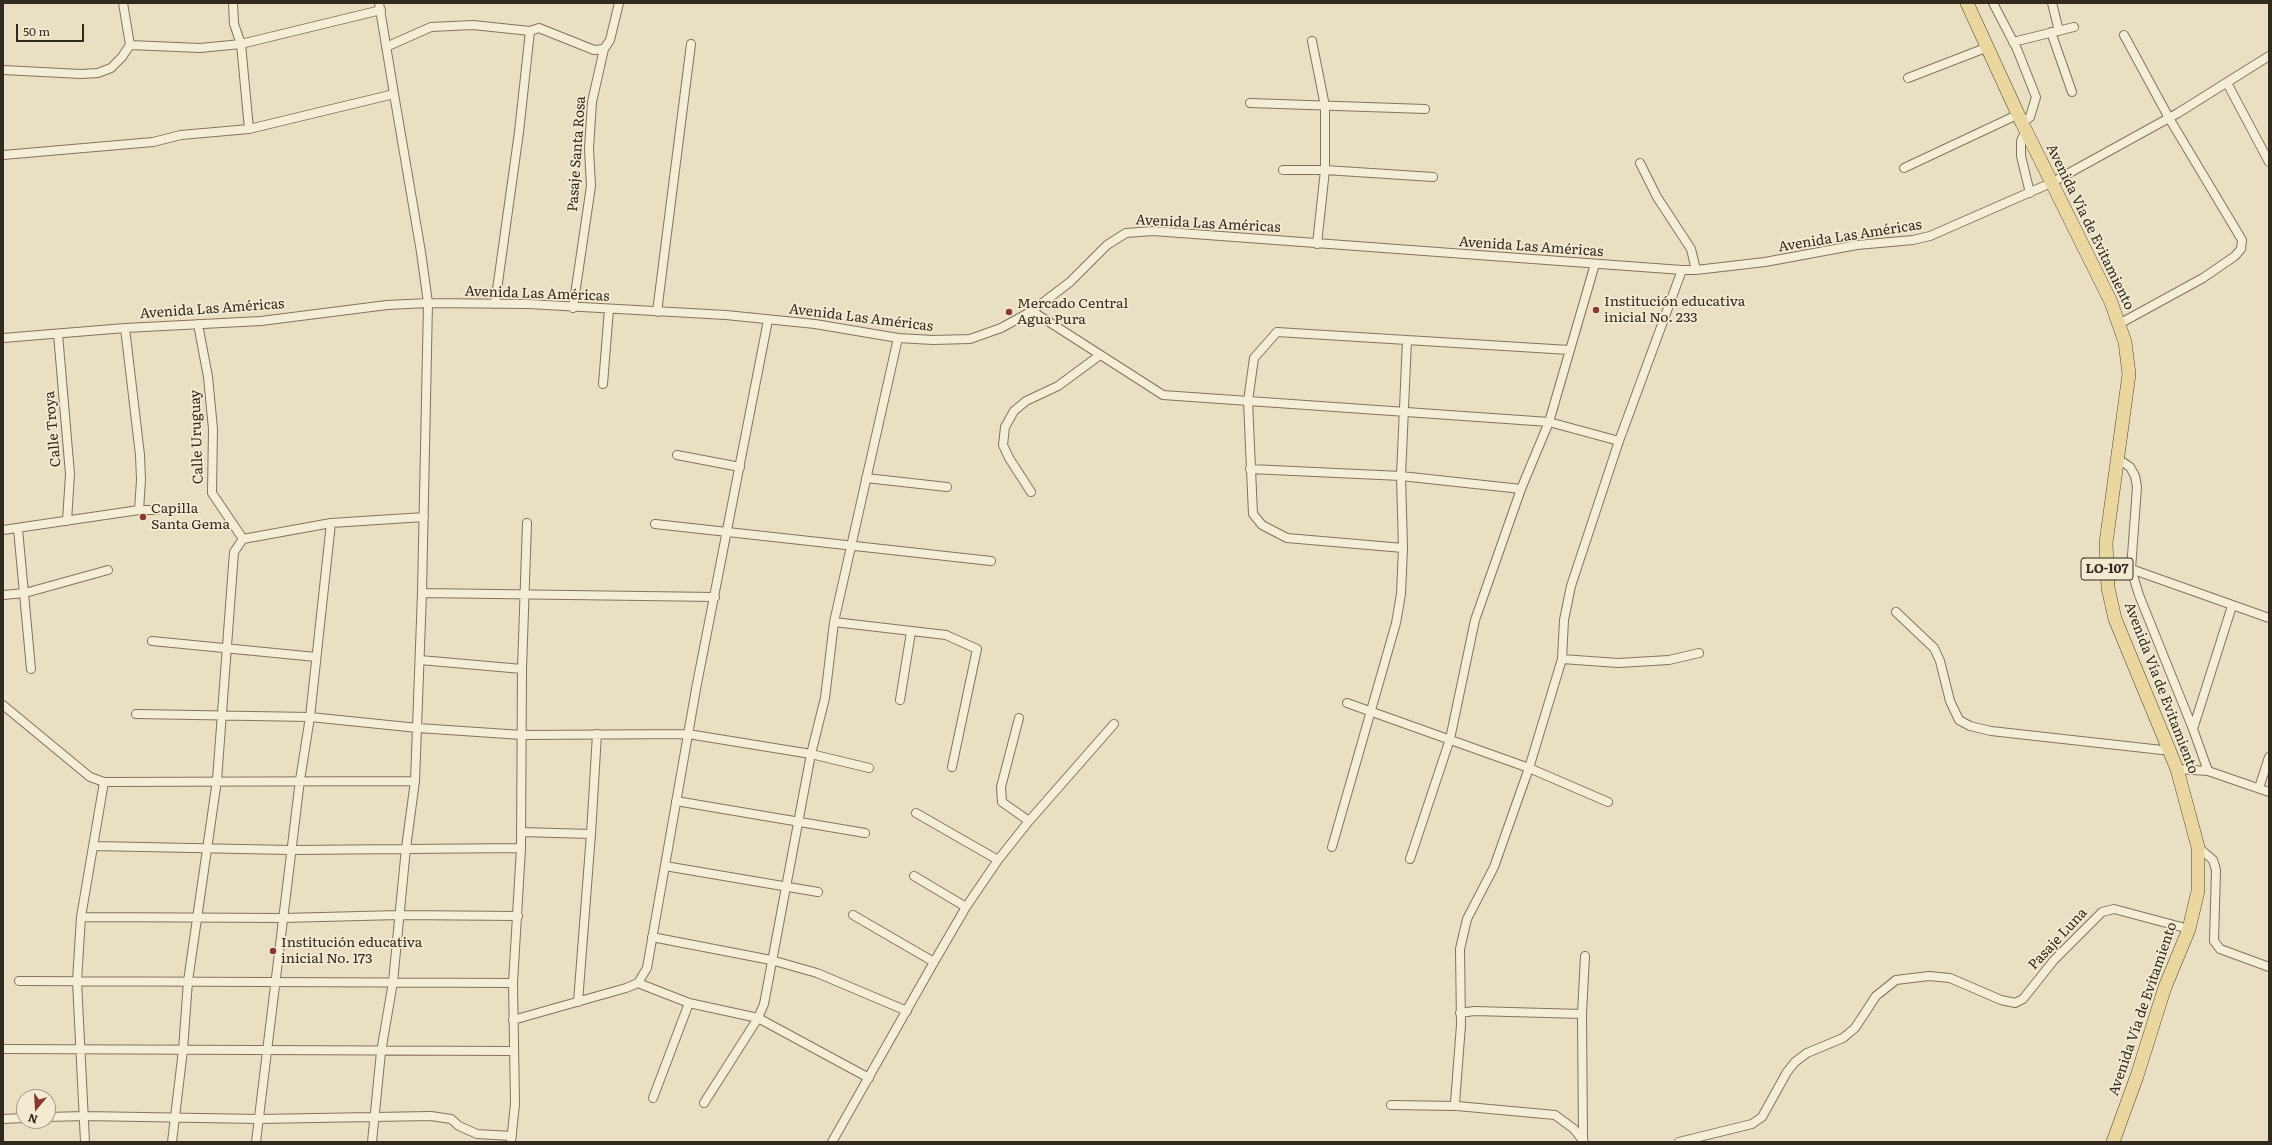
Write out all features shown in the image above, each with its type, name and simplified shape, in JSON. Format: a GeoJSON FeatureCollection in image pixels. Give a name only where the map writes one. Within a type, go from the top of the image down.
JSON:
{"type":"FeatureCollection","features":[{"type":"Feature","properties":{"kind":"main road","name":"Avenida Vía de Evitamiento"},"geometry":{"type":"LineString","coordinates":[[1967,3],[2051,183],[2107,295],[2125,342],[2129,374],[2106,542],[2108,588],[2115,619],[2171,750],[2198,848],[2198,891],[2189,929],[2165,987],[2137,1076],[2113,1142]]}},
{"type":"Feature","properties":{"kind":"street"},"geometry":{"type":"LineString","coordinates":[[3,70],[82,74],[98,73],[111,68],[122,57],[130,45],[123,3]]}},
{"type":"Feature","properties":{"kind":"street"},"geometry":{"type":"LineString","coordinates":[[233,3],[234,24],[241,44],[249,129]]}},
{"type":"Feature","properties":{"kind":"street","name":"Pasaje Santa Rosa"},"geometry":{"type":"LineString","coordinates":[[573,308],[591,186],[590,149],[592,102],[604,49],[610,40],[619,3]]}},
{"type":"Feature","properties":{"kind":"street"},"geometry":{"type":"LineString","coordinates":[[1904,168],[2022,122],[2030,117],[2036,97],[2013,42],[1993,3]]}},
{"type":"Feature","properties":{"kind":"street"},"geometry":{"type":"LineString","coordinates":[[2052,3],[2055,31],[2072,92]]}},
{"type":"Feature","properties":{"kind":"street"},"geometry":{"type":"LineString","coordinates":[[130,45],[200,48],[241,44],[380,7],[421,252],[428,303],[422,592],[415,781],[406,848],[393,982],[381,1052],[372,1142]]}},
{"type":"Feature","properties":{"kind":"street"},"geometry":{"type":"LineString","coordinates":[[386,47],[431,27],[473,25],[530,31],[539,28],[594,50],[604,49]]}},
{"type":"Feature","properties":{"kind":"street"},"geometry":{"type":"LineString","coordinates":[[2013,42],[2074,27]]}},
{"type":"Feature","properties":{"kind":"street"},"geometry":{"type":"LineString","coordinates":[[495,304],[519,132],[530,31]]}},
{"type":"Feature","properties":{"kind":"street"},"geometry":{"type":"LineString","coordinates":[[2119,324],[2203,278],[2235,256],[2241,249],[2242,240],[2169,118],[2124,35]]}},
{"type":"Feature","properties":{"kind":"street"},"geometry":{"type":"LineString","coordinates":[[1312,41],[1325,106],[1325,170],[1317,244]]}},
{"type":"Feature","properties":{"kind":"street"},"geometry":{"type":"LineString","coordinates":[[657,312],[691,44]]}},
{"type":"Feature","properties":{"kind":"street"},"geometry":{"type":"LineString","coordinates":[[1908,78],[1988,47]]}},
{"type":"Feature","properties":{"kind":"street","name":"Avenida Las Américas"},"geometry":{"type":"LineString","coordinates":[[3,338],[125,328],[261,321],[387,305],[428,303],[495,304],[726,315],[815,324],[898,338],[933,340],[970,339],[1001,328],[1032,311],[1070,282],[1107,245],[1126,233],[1153,231],[1682,270],[1696,270],[1765,262],[1857,245],[1913,240],[1930,236],[2051,183],[2169,118],[2269,56]]}},
{"type":"Feature","properties":{"kind":"street"},"geometry":{"type":"LineString","coordinates":[[2227,82],[2269,162]]}},
{"type":"Feature","properties":{"kind":"street"},"geometry":{"type":"LineString","coordinates":[[3,155],[153,142],[181,135],[249,129],[394,94]]}},
{"type":"Feature","properties":{"kind":"street"},"geometry":{"type":"LineString","coordinates":[[1250,103],[1425,109]]}},
{"type":"Feature","properties":{"kind":"street"},"geometry":{"type":"LineString","coordinates":[[2022,122],[2021,156],[2030,193]]}},
{"type":"Feature","properties":{"kind":"street"},"geometry":{"type":"LineString","coordinates":[[1640,163],[1657,197],[1690,249],[1696,270]]}},
{"type":"Feature","properties":{"kind":"street"},"geometry":{"type":"LineString","coordinates":[[1283,170],[1325,170],[1433,177]]}},
{"type":"Feature","properties":{"kind":"street"},"geometry":{"type":"LineString","coordinates":[[1410,859],[1450,739],[1475,620],[1521,489],[1549,422],[1595,264]]}},
{"type":"Feature","properties":{"kind":"street"},"geometry":{"type":"LineString","coordinates":[[1457,1106],[1455,1103],[1460,1013],[1460,949],[1467,919],[1494,867],[1529,768],[1562,659],[1564,620],[1571,586],[1619,441],[1682,270]]}},
{"type":"Feature","properties":{"kind":"street"},"geometry":{"type":"LineString","coordinates":[[603,384],[609,309]]}},
{"type":"Feature","properties":{"kind":"street"},"geometry":{"type":"LineString","coordinates":[[1032,311],[1163,395],[1549,422],[1619,441]]}},
{"type":"Feature","properties":{"kind":"street"},"geometry":{"type":"LineString","coordinates":[[638,983],[647,968],[688,734],[768,320]]}},
{"type":"Feature","properties":{"kind":"street","name":"Calle Uruguay"},"geometry":{"type":"LineString","coordinates":[[198,324],[208,377],[213,429],[212,493],[243,540]]}},
{"type":"Feature","properties":{"kind":"street"},"geometry":{"type":"LineString","coordinates":[[125,328],[140,455],[141,480],[138,510]]}},
{"type":"Feature","properties":{"kind":"street"},"geometry":{"type":"LineString","coordinates":[[1403,548],[1287,538],[1262,525],[1253,514],[1248,401],[1254,358],[1277,332],[1569,350]]}},
{"type":"Feature","properties":{"kind":"street","name":"Calle Troya"},"geometry":{"type":"LineString","coordinates":[[58,334],[70,474],[66,522]]}},
{"type":"Feature","properties":{"kind":"street"},"geometry":{"type":"LineString","coordinates":[[704,1104],[758,1018],[764,1004],[771,960],[811,754],[825,698],[834,622],[898,338]]}},
{"type":"Feature","properties":{"kind":"street"},"geometry":{"type":"LineString","coordinates":[[1332,847],[1396,623],[1400,594],[1403,548],[1402,476],[1407,340]]}},
{"type":"Feature","properties":{"kind":"street"},"geometry":{"type":"LineString","coordinates":[[1031,492],[1009,458],[1003,445],[1005,427],[1014,411],[1026,401],[1058,386],[1100,354]]}},
{"type":"Feature","properties":{"kind":"street"},"geometry":{"type":"LineString","coordinates":[[677,455],[740,467]]}},
{"type":"Feature","properties":{"kind":"street"},"geometry":{"type":"LineString","coordinates":[[2118,459],[2130,468],[2135,476],[2137,487],[2131,569],[2139,595],[2193,729],[2208,771]]}},
{"type":"Feature","properties":{"kind":"street"},"geometry":{"type":"LineString","coordinates":[[1250,469],[1402,476],[1521,489]]}},
{"type":"Feature","properties":{"kind":"street"},"geometry":{"type":"LineString","coordinates":[[866,478],[947,487]]}},
{"type":"Feature","properties":{"kind":"street"},"geometry":{"type":"LineString","coordinates":[[3,530],[66,522],[138,510],[157,510]]}},
{"type":"Feature","properties":{"kind":"street"},"geometry":{"type":"LineString","coordinates":[[172,1142],[183,1050],[188,981],[196,917],[208,848],[217,780],[234,552],[243,540],[331,523],[424,517]]}},
{"type":"Feature","properties":{"kind":"street"},"geometry":{"type":"LineString","coordinates":[[256,1142],[291,850],[310,717],[331,523]]}},
{"type":"Feature","properties":{"kind":"street"},"geometry":{"type":"LineString","coordinates":[[56,1117],[175,1117],[258,1120],[444,1116],[468,1131],[476,1134],[511,1139],[515,1104],[513,983],[521,848],[522,669],[527,523]]}},
{"type":"Feature","properties":{"kind":"street"},"geometry":{"type":"LineString","coordinates":[[656,524],[991,561]]}},
{"type":"Feature","properties":{"kind":"street"},"geometry":{"type":"LineString","coordinates":[[18,529],[31,669]]}},
{"type":"Feature","properties":{"kind":"street"},"geometry":{"type":"LineString","coordinates":[[2106,565],[2131,569],[2269,618]]}},
{"type":"Feature","properties":{"kind":"street"},"geometry":{"type":"LineString","coordinates":[[3,595],[25,592],[108,570]]}},
{"type":"Feature","properties":{"kind":"street"},"geometry":{"type":"LineString","coordinates":[[422,592],[715,597]]}},
{"type":"Feature","properties":{"kind":"street"},"geometry":{"type":"LineString","coordinates":[[2193,729],[2232,606]]}},
{"type":"Feature","properties":{"kind":"street"},"geometry":{"type":"LineString","coordinates":[[1896,612],[1934,648],[1940,661],[1950,701],[1960,720],[1970,726],[1991,731],[2171,750]]}},
{"type":"Feature","properties":{"kind":"street"},"geometry":{"type":"LineString","coordinates":[[834,622],[946,635],[976,650],[952,767]]}},
{"type":"Feature","properties":{"kind":"street"},"geometry":{"type":"LineString","coordinates":[[900,700],[911,632]]}},
{"type":"Feature","properties":{"kind":"street"},"geometry":{"type":"LineString","coordinates":[[152,641],[316,656]]}},
{"type":"Feature","properties":{"kind":"street"},"geometry":{"type":"LineString","coordinates":[[1562,659],[1638,662],[1669,660],[1699,653]]}},
{"type":"Feature","properties":{"kind":"street"},"geometry":{"type":"LineString","coordinates":[[420,660],[522,669]]}},
{"type":"Feature","properties":{"kind":"street"},"geometry":{"type":"LineString","coordinates":[[1347,703],[1371,710],[1529,768],[1608,802]]}},
{"type":"Feature","properties":{"kind":"street"},"geometry":{"type":"LineString","coordinates":[[3,705],[90,777],[104,782],[217,780],[415,781]]}},
{"type":"Feature","properties":{"kind":"street"},"geometry":{"type":"LineString","coordinates":[[136,714],[310,717],[418,728],[522,735],[688,734],[811,754],[869,768]]}},
{"type":"Feature","properties":{"kind":"street"},"geometry":{"type":"LineString","coordinates":[[1019,718],[1001,787],[1002,802],[1029,821]]}},
{"type":"Feature","properties":{"kind":"street"},"geometry":{"type":"LineString","coordinates":[[832,1142],[966,907],[998,860],[1029,821],[1114,724]]}},
{"type":"Feature","properties":{"kind":"street"},"geometry":{"type":"LineString","coordinates":[[578,1002],[597,734]]}},
{"type":"Feature","properties":{"kind":"street"},"geometry":{"type":"LineString","coordinates":[[2259,788],[2269,757]]}},
{"type":"Feature","properties":{"kind":"street"},"geometry":{"type":"LineString","coordinates":[[2177,769],[2208,771],[2269,792]]}},
{"type":"Feature","properties":{"kind":"street"},"geometry":{"type":"LineString","coordinates":[[85,1142],[77,981],[81,917],[104,782]]}},
{"type":"Feature","properties":{"kind":"street"},"geometry":{"type":"LineString","coordinates":[[676,801],[864,833]]}},
{"type":"Feature","properties":{"kind":"street"},"geometry":{"type":"LineString","coordinates":[[916,813],[998,860]]}},
{"type":"Feature","properties":{"kind":"street"},"geometry":{"type":"LineString","coordinates":[[521,832],[591,834]]}},
{"type":"Feature","properties":{"kind":"street"},"geometry":{"type":"LineString","coordinates":[[92,846],[291,850],[521,848]]}},
{"type":"Feature","properties":{"kind":"street"},"geometry":{"type":"LineString","coordinates":[[2198,848],[2213,860],[2216,870],[2214,941],[2220,948],[2269,967]]}},
{"type":"Feature","properties":{"kind":"street"},"geometry":{"type":"LineString","coordinates":[[665,866],[818,892]]}},
{"type":"Feature","properties":{"kind":"street"},"geometry":{"type":"LineString","coordinates":[[914,876],[966,907]]}},
{"type":"Feature","properties":{"kind":"street","name":"Pasaje Luna"},"geometry":{"type":"LineString","coordinates":[[1679,1142],[1752,1124],[1762,1117],[1787,1072],[1795,1062],[1807,1053],[1843,1038],[1855,1028],[1876,996],[1896,980],[1929,976],[1950,978],[2002,1000],[2015,1003],[2023,999],[2054,960],[2102,912],[2114,910],[2189,929]]}},
{"type":"Feature","properties":{"kind":"street"},"geometry":{"type":"LineString","coordinates":[[81,917],[283,918],[399,915],[518,916]]}},
{"type":"Feature","properties":{"kind":"street"},"geometry":{"type":"LineString","coordinates":[[853,915],[934,962]]}},
{"type":"Feature","properties":{"kind":"street"},"geometry":{"type":"LineString","coordinates":[[652,937],[771,960],[816,973],[907,1011]]}},
{"type":"Feature","properties":{"kind":"street"},"geometry":{"type":"LineString","coordinates":[[1583,1141],[1582,1014],[1585,956]]}},
{"type":"Feature","properties":{"kind":"street"},"geometry":{"type":"LineString","coordinates":[[19,981],[513,983]]}},
{"type":"Feature","properties":{"kind":"street"},"geometry":{"type":"LineString","coordinates":[[513,1020],[638,983],[689,1003],[758,1018],[869,1078]]}},
{"type":"Feature","properties":{"kind":"street"},"geometry":{"type":"LineString","coordinates":[[653,1098],[689,1003]]}},
{"type":"Feature","properties":{"kind":"street"},"geometry":{"type":"LineString","coordinates":[[1460,1013],[1582,1014]]}},
{"type":"Feature","properties":{"kind":"street"},"geometry":{"type":"LineString","coordinates":[[3,1049],[80,1051],[513,1051]]}},
{"type":"Feature","properties":{"kind":"street"},"geometry":{"type":"LineString","coordinates":[[1391,1105],[1457,1106],[1555,1115],[1574,1129],[1583,1141]]}},
{"type":"Feature","properties":{"kind":"street"},"geometry":{"type":"LineString","coordinates":[[3,1119],[16,1118]]}},
{"type":"Feature","properties":{"kind":"place","name":"Institución educativa inicial No. 233"},"geometry":{"type":"Point","coordinates":[1596,310]}},
{"type":"Feature","properties":{"kind":"place","name":"Mercado Central Agua Pura"},"geometry":{"type":"Point","coordinates":[1009,312]}},
{"type":"Feature","properties":{"kind":"place","name":"Capilla Santa Gema"},"geometry":{"type":"Point","coordinates":[143,517]}},
{"type":"Feature","properties":{"kind":"place","name":"Institución educativa inicial No. 173"},"geometry":{"type":"Point","coordinates":[273,951]}}]}
